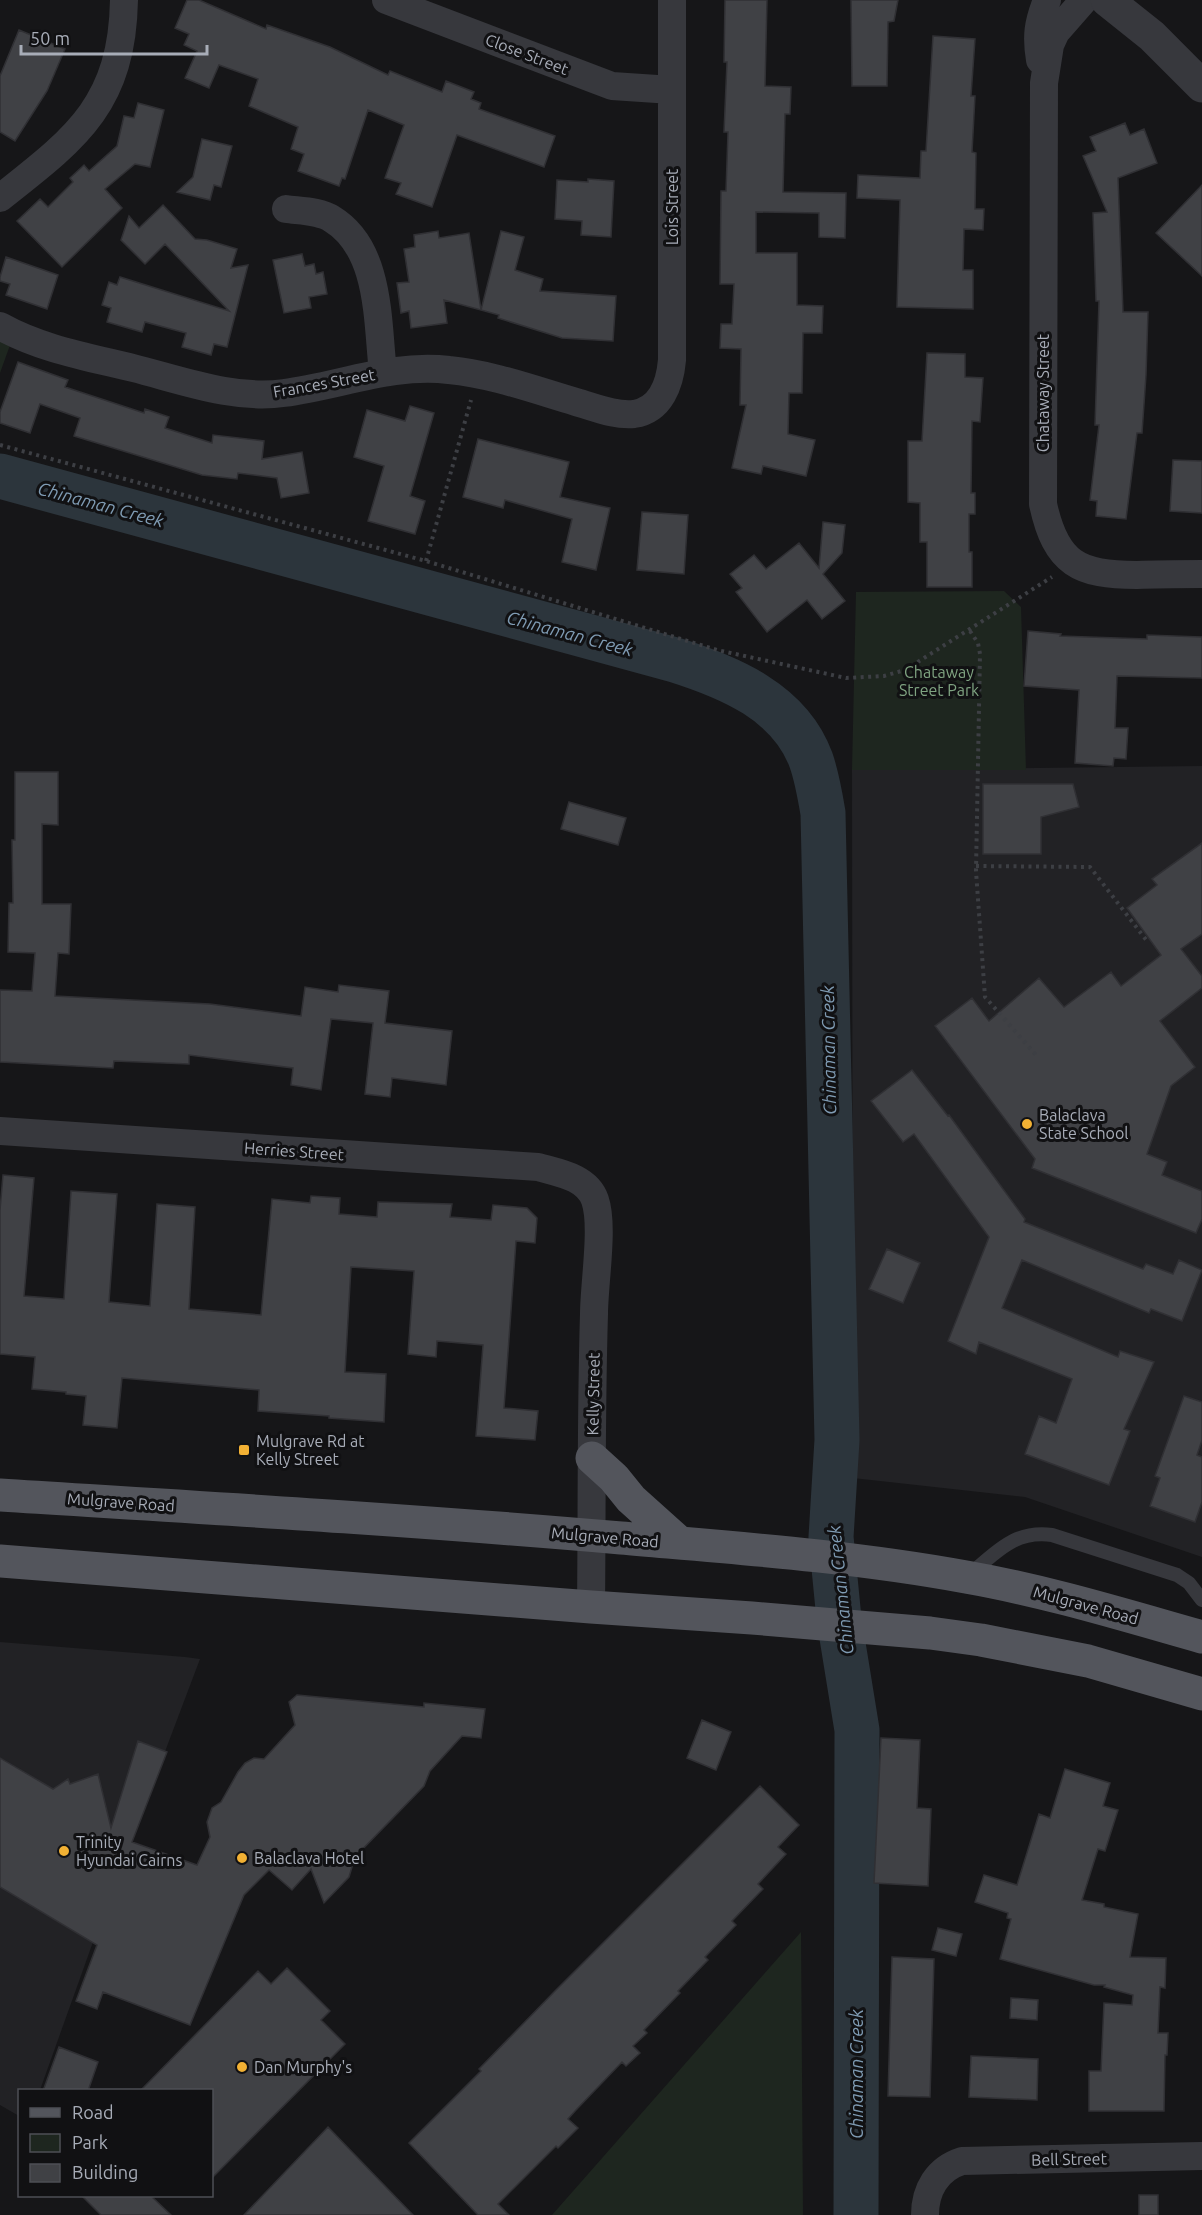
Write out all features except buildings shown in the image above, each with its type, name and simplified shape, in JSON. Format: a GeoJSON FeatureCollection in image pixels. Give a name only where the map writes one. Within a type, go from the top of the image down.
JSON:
{"type":"FeatureCollection","features":[{"type":"Feature","properties":{"kind":"main road"},"geometry":{"type":"LineString","coordinates":[[592,1458],[614,1478],[631,1499],[680,1543]]}},
{"type":"Feature","properties":{"kind":"main road","name":"Mulgrave Road"},"geometry":{"type":"LineString","coordinates":[[0,1495],[424,1522],[680,1543],[859,1561],[966,1577],[1060,1597],[1202,1637]]}},
{"type":"Feature","properties":{"kind":"main road"},"geometry":{"type":"LineString","coordinates":[[0,1560],[816,1623],[961,1637],[1035,1650],[1140,1674],[1202,1694]]}},
{"type":"Feature","properties":{"kind":"street"},"geometry":{"type":"LineString","coordinates":[[0,198],[70,141],[107,91],[118,59],[124,26],[124,0]]}},
{"type":"Feature","properties":{"kind":"street","name":"Close Street"},"geometry":{"type":"LineString","coordinates":[[386,0],[612,86],[672,90]]}},
{"type":"Feature","properties":{"kind":"street","name":"Lois Street"},"geometry":{"type":"LineString","coordinates":[[651,407],[664,392],[671,375],[672,360],[672,0]]}},
{"type":"Feature","properties":{"kind":"street","name":"Chataway Street"},"geometry":{"type":"LineString","coordinates":[[1044,83],[1037,40],[1040,19],[1047,0]]}},
{"type":"Feature","properties":{"kind":"street","name":"Chataway Street"},"geometry":{"type":"LineString","coordinates":[[1073,563],[1053,538],[1042,504],[1044,83],[1050,45],[1056,32],[1084,0]]}},
{"type":"Feature","properties":{"kind":"street"},"geometry":{"type":"LineString","coordinates":[[1107,0],[1152,36],[1202,86]]}},
{"type":"Feature","properties":{"kind":"street"},"geometry":{"type":"LineString","coordinates":[[1128,0],[1152,36]]}},
{"type":"Feature","properties":{"kind":"street"},"geometry":{"type":"LineString","coordinates":[[286,209],[331,218],[350,235],[363,256],[372,282],[383,372]]}},
{"type":"Feature","properties":{"kind":"street","name":"Frances Street"},"geometry":{"type":"LineString","coordinates":[[0,326],[39,345],[213,388],[254,394],[282,393],[326,386],[383,372],[447,369],[478,374],[609,412],[634,414],[651,407]]}},
{"type":"Feature","properties":{"kind":"street"},"geometry":{"type":"LineString","coordinates":[[1073,563],[1085,569],[1110,575],[1202,574]]}},
{"type":"Feature","properties":{"kind":"street","name":"Herries Street"},"geometry":{"type":"LineString","coordinates":[[0,1131],[538,1167],[566,1174],[585,1184]]}},
{"type":"Feature","properties":{"kind":"street","name":"Kelly Street"},"geometry":{"type":"LineString","coordinates":[[585,1184],[594,1198],[598,1217],[594,1313],[591,1607]]}},
{"type":"Feature","properties":{"kind":"street","name":"Bell Street"},"geometry":{"type":"LineString","coordinates":[[925,2215],[926,2197],[939,2175],[951,2165],[968,2161],[1202,2156]]}},
{"type":"Feature","properties":{"kind":"lane"},"geometry":{"type":"LineString","coordinates":[[966,1577],[1013,1539],[1039,1533],[1052,1535],[1176,1575],[1189,1583],[1202,1600]]}},
{"type":"Feature","properties":{"kind":"path"},"geometry":{"type":"LineString","coordinates":[[426,561],[478,374]]}},
{"type":"Feature","properties":{"kind":"path"},"geometry":{"type":"LineString","coordinates":[[0,445],[426,561],[717,650],[846,678],[884,676],[905,670],[970,631],[1073,563]]}},
{"type":"Feature","properties":{"kind":"path"},"geometry":{"type":"LineString","coordinates":[[970,631],[978,643],[981,654],[976,866],[985,997],[1036,1055]]}},
{"type":"Feature","properties":{"kind":"path"},"geometry":{"type":"LineString","coordinates":[[976,866],[1090,867],[1147,941]]}},
{"type":"Feature","properties":{"kind":"shaded area","name":"Balaclava State School"},"geometry":{"type":"Polygon","coordinates":[[[1202,766],[1202,1557],[1025,1497],[853,1478],[852,770],[1202,766]]]}},
{"type":"Feature","properties":{"kind":"shaded area"},"geometry":{"type":"Polygon","coordinates":[[[0,1642],[200,1659],[93,1942],[40,2089],[18,2089],[18,2115],[0,2105],[0,1642]]]}},
{"type":"Feature","properties":{"kind":"green space"},"geometry":{"type":"Polygon","coordinates":[[[0,325],[14,334],[0,373],[0,325]]]}},
{"type":"Feature","properties":{"kind":"green space","name":"Chataway Street Park"},"geometry":{"type":"Polygon","coordinates":[[[1004,591],[1021,607],[1026,770],[852,770],[856,592],[1004,591]]]}},
{"type":"Feature","properties":{"kind":"green space"},"geometry":{"type":"Polygon","coordinates":[[[801,1932],[803,2215],[552,2215],[801,1932]]]}},
{"type":"Feature","properties":{"kind":"waterway","name":"Chinaman Creek"},"geometry":{"type":"LineString","coordinates":[[0,476],[695,667],[736,684],[773,707],[801,740],[811,760],[823,813],[837,1440],[831,1537],[839,1619],[857,1730],[856,2215]]}},
{"type":"Feature","properties":{"kind":"place","name":"Balaclava State School"},"geometry":{"type":"Point","coordinates":[1027,1124]}},
{"type":"Feature","properties":{"kind":"place","name":"Mulgrave Rd at Kelly Street"},"geometry":{"type":"Point","coordinates":[244,1450]}},
{"type":"Feature","properties":{"kind":"place","name":"Trinity Hyundai Cairns"},"geometry":{"type":"Point","coordinates":[64,1851]}},
{"type":"Feature","properties":{"kind":"place","name":"Balaclava Hotel"},"geometry":{"type":"Point","coordinates":[242,1858]}},
{"type":"Feature","properties":{"kind":"place","name":"Dan Murphy's"},"geometry":{"type":"Point","coordinates":[242,2067]}}]}
